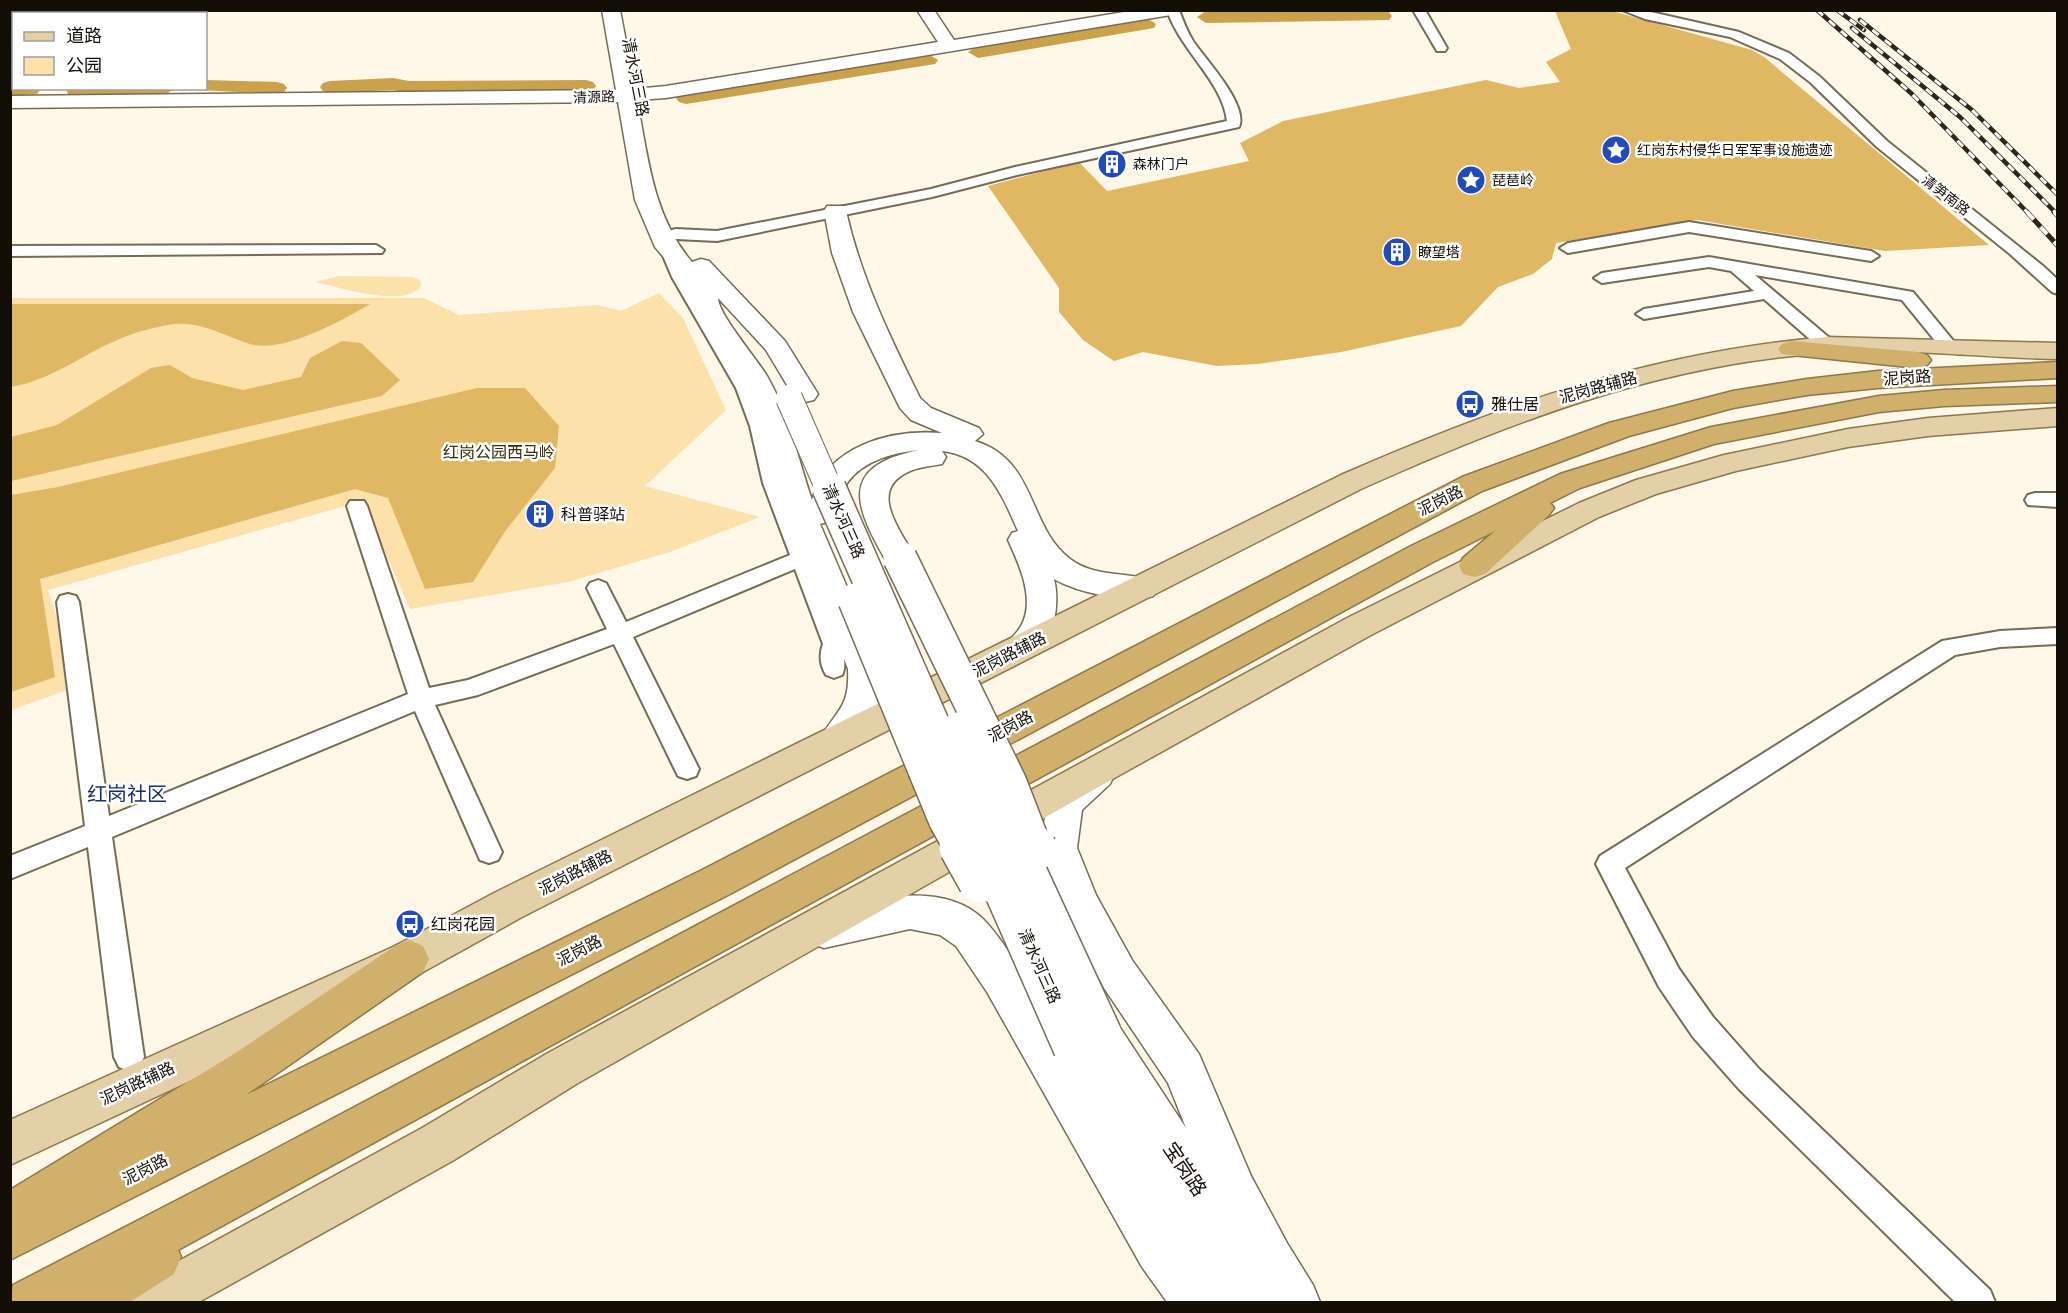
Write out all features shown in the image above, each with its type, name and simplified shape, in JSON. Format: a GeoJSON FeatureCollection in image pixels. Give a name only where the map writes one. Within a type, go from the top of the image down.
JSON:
{"type":"FeatureCollection","features":[{"type":"Feature","properties":{"kind":"highway"},"geometry":{"type":"LineString","coordinates":[[1791,349],[2058,370]]}},
{"type":"Feature","properties":{"kind":"highway"},"geometry":{"type":"LineString","coordinates":[[2004,351],[2058,364]]}},
{"type":"Feature","properties":{"kind":"highway","name":"泥岗路"},"geometry":{"type":"LineString","coordinates":[[10,1237],[716,882],[1472,484],[1550,452],[1610,431],[1696,408],[1770,392],[1919,376],[2058,370]]}},
{"type":"Feature","properties":{"kind":"highway","name":"泥岗路"},"geometry":{"type":"LineString","coordinates":[[30,1302],[265,1179],[1422,554],[1570,481],[1711,436],[1878,405],[1922,400],[2058,394]]}},
{"type":"Feature","properties":{"kind":"highway"},"geometry":{"type":"LineString","coordinates":[[1808,418],[2045,417]]}},
{"type":"Feature","properties":{"kind":"highway"},"geometry":{"type":"LineString","coordinates":[[1474,566],[1570,481]]}},
{"type":"Feature","properties":{"kind":"highway"},"geometry":{"type":"LineString","coordinates":[[10,1217],[249,1069],[409,959]]}},
{"type":"Feature","properties":{"kind":"highway"},"geometry":{"type":"LineString","coordinates":[[88,1302],[163,1253],[265,1179]]}},
{"type":"Feature","properties":{"kind":"main road","name":"泥岗路辅路"},"geometry":{"type":"LineString","coordinates":[[10,1143],[409,959],[508,905],[1351,482],[1440,441],[1521,409],[1597,386],[1669,369],[1734,356],[1827,345],[2058,351]]}},
{"type":"Feature","properties":{"kind":"main road"},"geometry":{"type":"LineString","coordinates":[[152,1302],[438,1144],[563,1068],[1105,766],[1474,566],[1589,510],[1637,490],[1734,462],[1848,438],[2045,417]]}},
{"type":"Feature","properties":{"kind":"street","name":"清水河三路"},"geometry":{"type":"LineString","coordinates":[[611,10],[665,217],[668,239],[694,279],[797,396]]}},
{"type":"Feature","properties":{"kind":"street","name":"清水河三路"},"geometry":{"type":"LineString","coordinates":[[623,10],[632,93]]}},
{"type":"Feature","properties":{"kind":"street"},"geometry":{"type":"LineString","coordinates":[[925,10],[948,45]]}},
{"type":"Feature","properties":{"kind":"street","name":"清源路"},"geometry":{"type":"LineString","coordinates":[[948,45],[1156,10]]}},
{"type":"Feature","properties":{"kind":"street"},"geometry":{"type":"LineString","coordinates":[[1419,10],[1441,48]]}},
{"type":"Feature","properties":{"kind":"street","name":"清笋南路"},"geometry":{"type":"LineString","coordinates":[[1628,10],[1753,40],[1783,55],[1837,99],[1880,142],[2009,245],[2058,289]]}},
{"type":"Feature","properties":{"kind":"street","name":"清笋南路"},"geometry":{"type":"LineString","coordinates":[[1644,10],[1721,26],[1771,42],[1805,62],[1833,91],[1837,99]]}},
{"type":"Feature","properties":{"kind":"street","name":"清源路"},"geometry":{"type":"LineString","coordinates":[[10,100],[632,93],[1173,13]]}},
{"type":"Feature","properties":{"kind":"street"},"geometry":{"type":"LineString","coordinates":[[834,669],[831,654],[834,644],[773,483],[759,426],[745,388],[680,276],[668,239],[717,236],[932,193],[1015,171],[1234,124],[1235,115],[1223,93],[1198,59],[1173,13]]}},
{"type":"Feature","properties":{"kind":"street"},"geometry":{"type":"LineString","coordinates":[[835,211],[844,253],[865,312],[909,402],[921,414],[978,438],[1011,458],[1021,470],[1070,557],[1093,580]]}},
{"type":"Feature","properties":{"kind":"street"},"geometry":{"type":"LineString","coordinates":[[1568,248],[1689,227],[1871,256]]}},
{"type":"Feature","properties":{"kind":"street"},"geometry":{"type":"LineString","coordinates":[[1689,227],[1827,345]]}},
{"type":"Feature","properties":{"kind":"street","name":"清水河三路"},"geometry":{"type":"LineString","coordinates":[[668,239],[711,277],[776,346],[1087,1041]]}},
{"type":"Feature","properties":{"kind":"street"},"geometry":{"type":"LineString","coordinates":[[10,251],[376,250]]}},
{"type":"Feature","properties":{"kind":"street"},"geometry":{"type":"LineString","coordinates":[[1602,278],[1694,262],[1734,265],[1907,296],[1951,349]]}},
{"type":"Feature","properties":{"kind":"street"},"geometry":{"type":"LineString","coordinates":[[694,279],[710,311],[754,376],[768,406],[802,516],[865,669],[866,681],[860,710],[849,729],[837,741]]}},
{"type":"Feature","properties":{"kind":"street"},"geometry":{"type":"LineString","coordinates":[[1644,314],[1767,294]]}},
{"type":"Feature","properties":{"kind":"street"},"geometry":{"type":"LineString","coordinates":[[1087,1041],[945,819],[824,524],[823,503],[827,491],[845,468],[885,446],[924,440],[959,444],[987,457],[1009,479],[1050,559],[1072,576],[1142,588]]}},
{"type":"Feature","properties":{"kind":"street"},"geometry":{"type":"LineString","coordinates":[[1020,649],[1032,638],[1040,620],[1039,573],[995,483],[986,471],[972,462],[938,456],[904,462],[882,475],[874,494],[874,504],[1020,806],[1087,1041]]}},
{"type":"Feature","properties":{"kind":"street"},"geometry":{"type":"LineString","coordinates":[[2035,500],[2058,500]]}},
{"type":"Feature","properties":{"kind":"street"},"geometry":{"type":"LineString","coordinates":[[357,506],[421,699],[489,852]]}},
{"type":"Feature","properties":{"kind":"street"},"geometry":{"type":"LineString","coordinates":[[10,868],[421,699],[470,689],[620,633],[802,558]]}},
{"type":"Feature","properties":{"kind":"street"},"geometry":{"type":"LineString","coordinates":[[598,588],[687,769]]}},
{"type":"Feature","properties":{"kind":"street"},"geometry":{"type":"LineString","coordinates":[[68,602],[129,1057]]}},
{"type":"Feature","properties":{"kind":"street"},"geometry":{"type":"LineString","coordinates":[[1978,1302],[1749,1079],[1703,1027],[1669,978],[1609,864],[1950,647],[2001,639],[2058,636]]}},
{"type":"Feature","properties":{"kind":"street"},"geometry":{"type":"LineString","coordinates":[[1105,766],[1072,795],[1065,807],[1060,824],[1058,848],[1080,903],[1118,974],[1184,1069],[1235,1192],[1270,1260],[1296,1302]]}},
{"type":"Feature","properties":{"kind":"street"},"geometry":{"type":"LineString","coordinates":[[807,934],[878,916],[910,911],[932,914],[953,921],[970,933],[1001,978],[1159,1250],[1195,1302]]}},
{"type":"Feature","properties":{"kind":"street","name":"宝岗路"},"geometry":{"type":"LineString","coordinates":[[1087,1041],[1195,1246],[1240,1302]]}},
{"type":"Feature","properties":{"kind":"street","name":"宝岗路"},"geometry":{"type":"LineString","coordinates":[[1087,1041],[1274,1302]]}},
{"type":"Feature","properties":{"kind":"green space"},"geometry":{"type":"Polygon","coordinates":[[[1555,11],[1612,11],[1752,50],[1764,57],[1989,245],[1885,251],[1697,220],[1556,243],[1552,259],[1533,274],[1498,287],[1461,326],[1341,352],[1258,364],[1217,366],[1143,352],[1114,361],[1083,340],[1059,312],[1059,288],[988,186],[1079,162],[1107,191],[1249,161],[1240,143],[1283,121],[1486,80],[1519,88],[1560,82],[1546,62],[1571,49],[1555,11]]]}},
{"type":"Feature","properties":{"kind":"green space"},"geometry":{"type":"Polygon","coordinates":[[[339,276],[412,277],[420,280],[421,286],[413,293],[387,296],[355,292],[315,282],[339,276]]]}},
{"type":"Feature","properties":{"kind":"green space","name":"红岗公园西马岭"},"geometry":{"type":"Polygon","coordinates":[[[659,293],[683,318],[726,410],[645,486],[760,517],[670,552],[568,582],[410,609],[363,501],[48,590],[79,686],[11,710],[10,298],[424,298],[459,315],[598,305],[621,311],[659,293]]]}},
{"type":"Feature","properties":{"kind":"green space"},"geometry":{"type":"Polygon","coordinates":[[[11,304],[370,304],[312,334],[263,346],[189,324],[157,327],[112,342],[42,378],[11,387],[11,304]]]}},
{"type":"Feature","properties":{"kind":"green space"},"geometry":{"type":"Polygon","coordinates":[[[342,341],[361,343],[400,380],[382,396],[11,481],[11,437],[57,425],[151,368],[170,365],[192,378],[243,390],[301,377],[310,358],[342,341]]]}},
{"type":"Feature","properties":{"kind":"green space"},"geometry":{"type":"Polygon","coordinates":[[[477,388],[525,388],[559,426],[555,468],[506,530],[473,582],[425,589],[388,498],[355,489],[40,579],[55,677],[11,692],[11,495],[58,487],[477,388]]]}},
{"type":"Feature","properties":{"kind":"waterway"},"geometry":{"type":"LineString","coordinates":[[1206,17],[1383,16]]}},
{"type":"Feature","properties":{"kind":"waterway"},"geometry":{"type":"LineString","coordinates":[[978,52],[1147,24]]}},
{"type":"Feature","properties":{"kind":"waterway"},"geometry":{"type":"LineString","coordinates":[[686,98],[928,60]]}},
{"type":"Feature","properties":{"kind":"waterway"},"geometry":{"type":"LineString","coordinates":[[330,87],[393,84],[409,87],[586,86]]}},
{"type":"Feature","properties":{"kind":"waterway"},"geometry":{"type":"LineString","coordinates":[[207,86],[277,88]]}},
{"type":"Feature","properties":{"kind":"waterway"},"geometry":{"type":"LineString","coordinates":[[10,90],[30,90]]}},
{"type":"Feature","properties":{"kind":"railway"},"geometry":{"type":"LineString","coordinates":[[1817,10],[1912,94],[2028,213]]}},
{"type":"Feature","properties":{"kind":"railway"},"geometry":{"type":"LineString","coordinates":[[1837,10],[1864,30]]}},
{"type":"Feature","properties":{"kind":"railway"},"geometry":{"type":"LineString","coordinates":[[1860,20],[1972,110],[2058,195]]}},
{"type":"Feature","properties":{"kind":"railway"},"geometry":{"type":"LineString","coordinates":[[1852,28],[1960,117],[2056,213]]}},
{"type":"Feature","properties":{"kind":"railway"},"geometry":{"type":"LineString","coordinates":[[2027,212],[2058,246]]}},
{"type":"Feature","properties":{"kind":"railway"},"geometry":{"type":"LineString","coordinates":[[2054,212],[2058,216]]}},
{"type":"Feature","properties":{"kind":"place","name":"红岗东村侵华日军军事设施遗迹"},"geometry":{"type":"Point","coordinates":[1616,150]}},
{"type":"Feature","properties":{"kind":"place","name":"森林门户"},"geometry":{"type":"Point","coordinates":[1112,164]}},
{"type":"Feature","properties":{"kind":"place","name":"琵琶岭"},"geometry":{"type":"Point","coordinates":[1471,180]}},
{"type":"Feature","properties":{"kind":"place","name":"瞭望塔"},"geometry":{"type":"Point","coordinates":[1397,252]}},
{"type":"Feature","properties":{"kind":"place","name":"雅仕居"},"geometry":{"type":"Point","coordinates":[1470,404]}},
{"type":"Feature","properties":{"kind":"place","name":"科普驿站"},"geometry":{"type":"Point","coordinates":[540,514]}},
{"type":"Feature","properties":{"kind":"place","name":"红岗花园"},"geometry":{"type":"Point","coordinates":[410,924]}},
{"type":"Feature","properties":{"kind":"district","name":"红岗社区"},"geometry":{"type":"Point","coordinates":[127,794]}}]}
